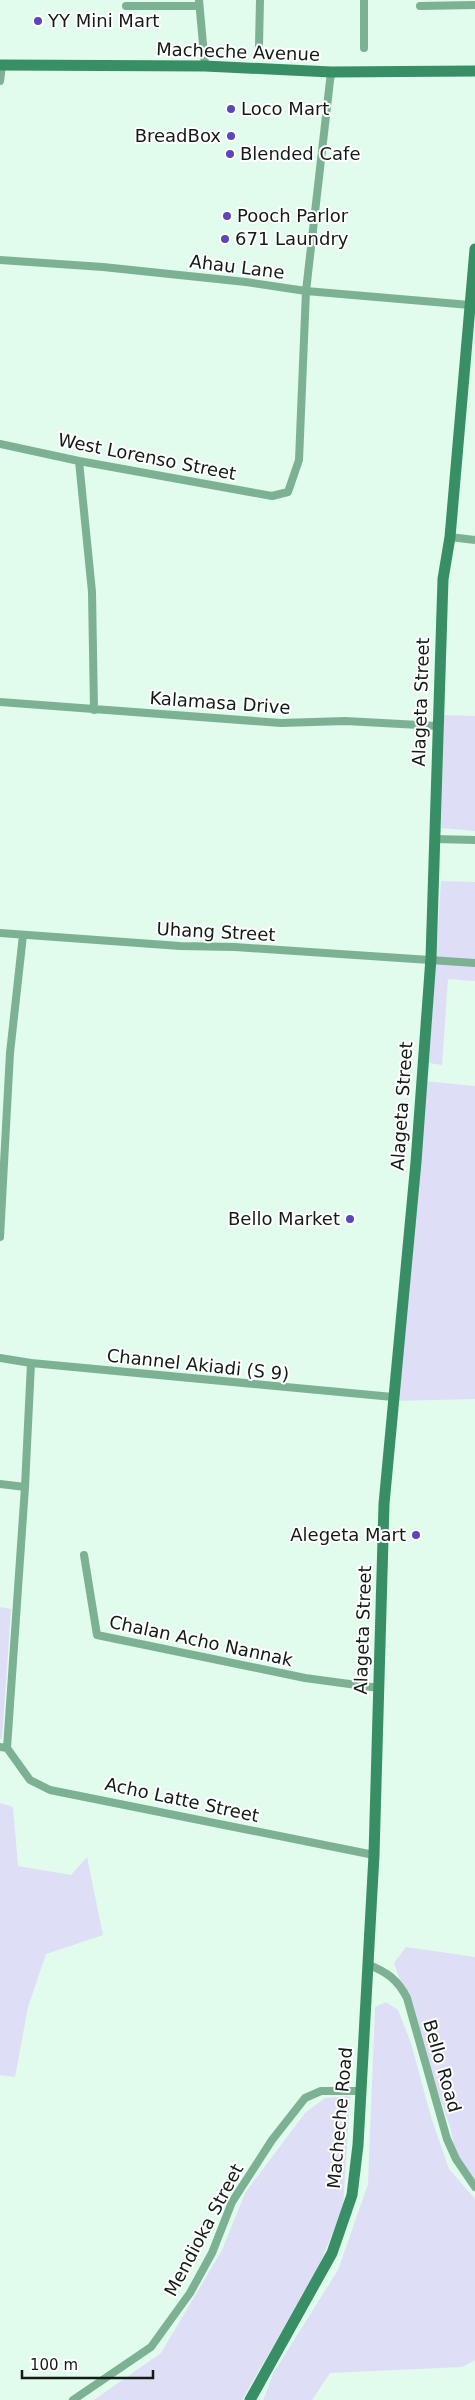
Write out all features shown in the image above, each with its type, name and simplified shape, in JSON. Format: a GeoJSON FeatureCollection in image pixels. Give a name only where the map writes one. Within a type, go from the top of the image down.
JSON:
{"type":"FeatureCollection","features":[{"type":"Feature","properties":{"kind":"main road","name":"Macheche Avenue"},"geometry":{"type":"LineString","coordinates":[[1,66],[205,66],[331,72],[475,71]]}},
{"type":"Feature","properties":{"kind":"main road","name":"Alageta Street"},"geometry":{"type":"LineString","coordinates":[[369,1965],[374,1855],[382,1540],[393,1397],[416,1162],[431,958],[443,579],[450,537],[475,249]]}},
{"type":"Feature","properties":{"kind":"main road","name":"Macheche Road"},"geometry":{"type":"LineString","coordinates":[[250,2400],[324,2269],[340,2235],[352,2195],[358,2145],[369,1965]]}},
{"type":"Feature","properties":{"kind":"street"},"geometry":{"type":"LineString","coordinates":[[259,45],[260,0]]}},
{"type":"Feature","properties":{"kind":"street"},"geometry":{"type":"LineString","coordinates":[[364,0],[364,48]]}},
{"type":"Feature","properties":{"kind":"street"},"geometry":{"type":"LineString","coordinates":[[126,6],[199,3],[205,66]]}},
{"type":"Feature","properties":{"kind":"street"},"geometry":{"type":"LineString","coordinates":[[420,6],[475,4]]}},
{"type":"Feature","properties":{"kind":"street"},"geometry":{"type":"LineString","coordinates":[[0,80],[1,66]]}},
{"type":"Feature","properties":{"kind":"street"},"geometry":{"type":"LineString","coordinates":[[306,291],[331,72]]}},
{"type":"Feature","properties":{"kind":"street","name":"Ahau Lane"},"geometry":{"type":"LineString","coordinates":[[0,260],[199,277],[306,291],[470,305]]}},
{"type":"Feature","properties":{"kind":"street","name":"West Lorenso Street"},"geometry":{"type":"LineString","coordinates":[[0,444],[272,496],[288,492],[299,460],[306,291]]}},
{"type":"Feature","properties":{"kind":"street"},"geometry":{"type":"LineString","coordinates":[[79,460],[92,592],[94,710]]}},
{"type":"Feature","properties":{"kind":"street"},"geometry":{"type":"LineString","coordinates":[[450,537],[475,540]]}},
{"type":"Feature","properties":{"kind":"street","name":"Kalamasa Drive"},"geometry":{"type":"LineString","coordinates":[[0,702],[281,723],[345,721],[438,726]]}},
{"type":"Feature","properties":{"kind":"street"},"geometry":{"type":"LineString","coordinates":[[435,838],[475,840]]}},
{"type":"Feature","properties":{"kind":"street","name":"Uhang Street"},"geometry":{"type":"LineString","coordinates":[[0,933],[180,946],[235,947],[431,958],[475,963]]}},
{"type":"Feature","properties":{"kind":"street"},"geometry":{"type":"LineString","coordinates":[[0,1237],[10,1053],[23,934]]}},
{"type":"Feature","properties":{"kind":"street","name":"Channel Akiadi (S 9)"},"geometry":{"type":"LineString","coordinates":[[0,1358],[31,1363],[393,1397]]}},
{"type":"Feature","properties":{"kind":"street"},"geometry":{"type":"LineString","coordinates":[[3,1748],[25,1487],[31,1363]]}},
{"type":"Feature","properties":{"kind":"street"},"geometry":{"type":"LineString","coordinates":[[0,1484],[25,1487]]}},
{"type":"Feature","properties":{"kind":"street","name":"Chalan Acho Nannak"},"geometry":{"type":"LineString","coordinates":[[84,1556],[97,1635],[305,1678],[378,1688]]}},
{"type":"Feature","properties":{"kind":"street","name":"Acho Latte Street"},"geometry":{"type":"LineString","coordinates":[[3,1748],[30,1780],[50,1790],[374,1855]]}},
{"type":"Feature","properties":{"kind":"street","name":"Bello Road"},"geometry":{"type":"LineString","coordinates":[[369,1965],[391,1976],[401,1985],[407,1998],[427,2064],[447,2139],[456,2159],[475,2187]]}},
{"type":"Feature","properties":{"kind":"street","name":"Mendioka Street"},"geometry":{"type":"LineString","coordinates":[[73,2400],[151,2347],[190,2293],[212,2254],[232,2202],[272,2140],[305,2098],[321,2091],[360,2091]]}},
{"type":"Feature","properties":{"kind":"shaded area"},"geometry":{"type":"Polygon","coordinates":[[[444,715],[475,716],[475,831],[441,828],[444,715]]]}},
{"type":"Feature","properties":{"kind":"shaded area"},"geometry":{"type":"Polygon","coordinates":[[[441,881],[475,882],[475,981],[448,979],[442,1065],[429,1063],[441,881]]]}},
{"type":"Feature","properties":{"kind":"shaded area"},"geometry":{"type":"Polygon","coordinates":[[[424,1081],[475,1086],[475,1399],[392,1401],[424,1081]]]}},
{"type":"Feature","properties":{"kind":"shaded area"},"geometry":{"type":"Polygon","coordinates":[[[0,1607],[11,1609],[2,1739],[0,1739],[0,1607]]]}},
{"type":"Feature","properties":{"kind":"shaded area"},"geometry":{"type":"Polygon","coordinates":[[[0,1803],[13,1807],[18,1866],[71,1875],[87,1857],[103,1935],[46,1954],[28,2007],[15,2077],[0,2075],[0,1803]]]}},
{"type":"Feature","properties":{"kind":"shaded area"},"geometry":{"type":"Polygon","coordinates":[[[406,1947],[475,1957],[475,2187],[456,2159],[451,2130],[394,1963],[406,1947]]]}},
{"type":"Feature","properties":{"kind":"shaded area"},"geometry":{"type":"Polygon","coordinates":[[[386,2002],[398,2010],[411,2043],[431,2117],[449,2169],[475,2199],[475,2360],[462,2367],[330,2373],[312,2400],[263,2400],[274,2372],[338,2270],[368,2184],[375,2007],[386,2002]]]}},
{"type":"Feature","properties":{"kind":"shaded area"},"geometry":{"type":"Polygon","coordinates":[[[350,2096],[343,2208],[318,2268],[242,2400],[94,2400],[161,2353],[222,2250],[245,2193],[305,2113],[325,2098],[350,2096]]]}},
{"type":"Feature","properties":{"kind":"place","name":"YY Mini Mart"},"geometry":{"type":"Point","coordinates":[38,21]}},
{"type":"Feature","properties":{"kind":"place","name":"Loco Mart"},"geometry":{"type":"Point","coordinates":[231,109]}},
{"type":"Feature","properties":{"kind":"place","name":"BreadBox"},"geometry":{"type":"Point","coordinates":[231,136]}},
{"type":"Feature","properties":{"kind":"place","name":"Blended Cafe"},"geometry":{"type":"Point","coordinates":[230,154]}},
{"type":"Feature","properties":{"kind":"place","name":"Pooch Parlor"},"geometry":{"type":"Point","coordinates":[227,216]}},
{"type":"Feature","properties":{"kind":"place","name":"671 Laundry"},"geometry":{"type":"Point","coordinates":[225,239]}},
{"type":"Feature","properties":{"kind":"place","name":"Bello Market"},"geometry":{"type":"Point","coordinates":[350,1219]}},
{"type":"Feature","properties":{"kind":"place","name":"Alegeta Mart"},"geometry":{"type":"Point","coordinates":[416,1535]}}]}
